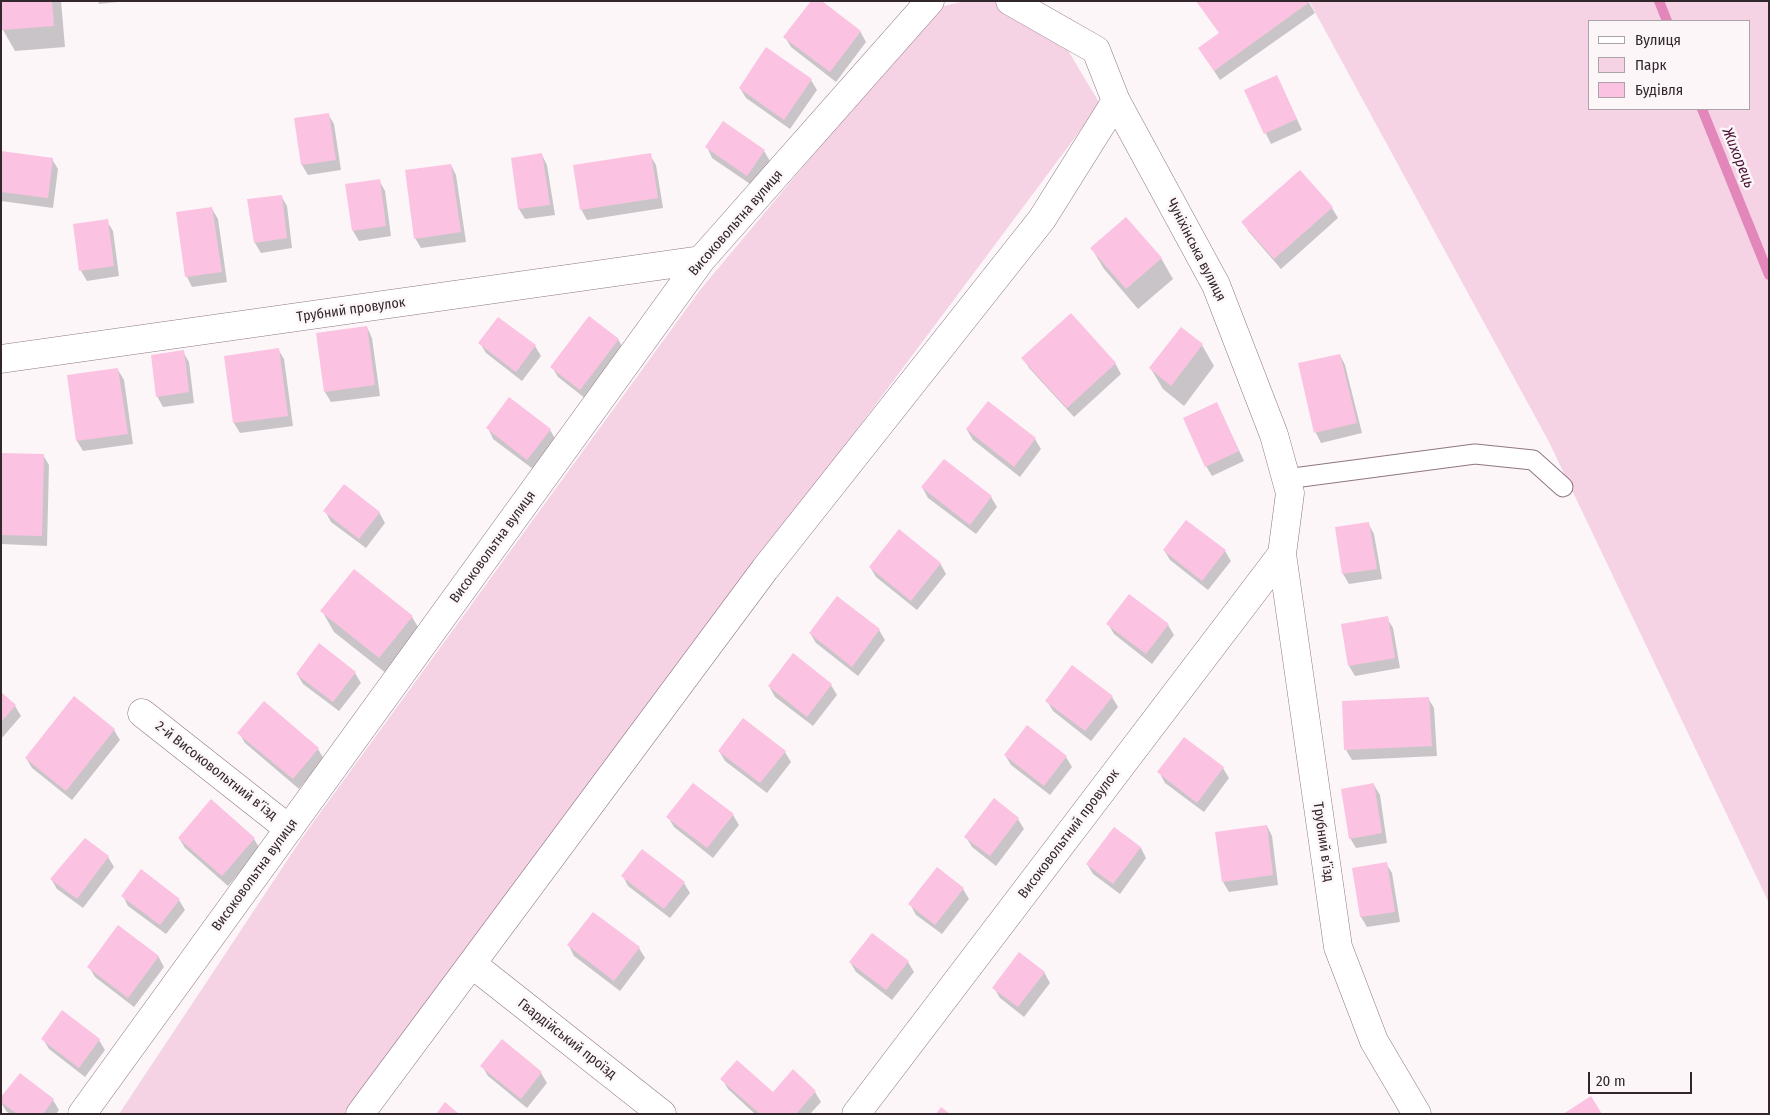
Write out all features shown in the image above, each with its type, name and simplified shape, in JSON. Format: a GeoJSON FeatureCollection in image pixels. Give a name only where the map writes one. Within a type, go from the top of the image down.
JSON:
{"type":"FeatureCollection","features":[{"type":"Feature","properties":{"kind":"street","name":"Високовольтна вулиця"},"geometry":{"type":"LineString","coordinates":[[82,1114],[701,260],[930,1]]}},
{"type":"Feature","properties":{"kind":"street","name":"Чуніхінська вулиця"},"geometry":{"type":"LineString","coordinates":[[1010,1],[1096,50],[1116,101],[1216,285],[1274,435],[1290,493],[1282,554]]}},
{"type":"Feature","properties":{"kind":"street"},"geometry":{"type":"LineString","coordinates":[[360,1114],[765,569],[1042,219],[1116,101]]}},
{"type":"Feature","properties":{"kind":"street","name":"Трубний провулок"},"geometry":{"type":"LineString","coordinates":[[1,359],[701,260]]}},
{"type":"Feature","properties":{"kind":"street","name":"Високовольтний провулок"},"geometry":{"type":"LineString","coordinates":[[856,1114],[1282,554]]}},
{"type":"Feature","properties":{"kind":"street","name":"Трубний в’їзд"},"geometry":{"type":"LineString","coordinates":[[1282,554],[1338,947],[1374,1041],[1417,1114]]}},
{"type":"Feature","properties":{"kind":"street","name":"2-й Високовольтний в’їзд"},"geometry":{"type":"LineString","coordinates":[[142,713],[289,829]]}},
{"type":"Feature","properties":{"kind":"street","name":"Гвардійський проїзд"},"geometry":{"type":"LineString","coordinates":[[472,964],[662,1114]]}},
{"type":"Feature","properties":{"kind":"lane"},"geometry":{"type":"LineString","coordinates":[[1286,479],[1475,454],[1533,460],[1563,487]]}},
{"type":"Feature","properties":{"kind":"green space"},"geometry":{"type":"Polygon","coordinates":[[[965,1],[997,1],[1063,42],[1100,104],[346,1114],[119,1114],[304,835],[700,290],[936,8],[965,1]]]}},
{"type":"Feature","properties":{"kind":"green space"},"geometry":{"type":"Polygon","coordinates":[[[1309,1],[1769,1],[1769,903],[1549,442],[1309,1]]]}},
{"type":"Feature","properties":{"kind":"building"},"geometry":{"type":"Polygon","coordinates":[[[1,1],[52,1],[54,26],[1,30],[1,1]]]}},
{"type":"Feature","properties":{"kind":"building"},"geometry":{"type":"Polygon","coordinates":[[[811,1],[822,1],[861,31],[830,72],[783,37],[811,1]]]}},
{"type":"Feature","properties":{"kind":"building"},"geometry":{"type":"Polygon","coordinates":[[[1196,1],[1311,1],[1214,71],[1198,48],[1219,33],[1196,1]]]}},
{"type":"Feature","properties":{"kind":"building"},"geometry":{"type":"Polygon","coordinates":[[[766,47],[812,79],[784,120],[739,88],[766,47]]]}},
{"type":"Feature","properties":{"kind":"building"},"geometry":{"type":"Polygon","coordinates":[[[1277,75],[1297,119],[1264,134],[1244,90],[1277,75]]]}},
{"type":"Feature","properties":{"kind":"building"},"geometry":{"type":"Polygon","coordinates":[[[329,113],[336,160],[301,165],[294,118],[329,113]]]}},
{"type":"Feature","properties":{"kind":"building"},"geometry":{"type":"Polygon","coordinates":[[[723,121],[765,150],[747,176],[705,147],[723,121]]]}},
{"type":"Feature","properties":{"kind":"building"},"geometry":{"type":"Polygon","coordinates":[[[1,151],[53,158],[48,198],[1,192],[1,151]]]}},
{"type":"Feature","properties":{"kind":"building"},"geometry":{"type":"Polygon","coordinates":[[[542,153],[550,205],[518,209],[511,158],[542,153]]]}},
{"type":"Feature","properties":{"kind":"building"},"geometry":{"type":"Polygon","coordinates":[[[651,153],[658,198],[580,210],[573,165],[651,153]]]}},
{"type":"Feature","properties":{"kind":"building"},"geometry":{"type":"Polygon","coordinates":[[[451,164],[461,232],[414,239],[405,170],[451,164]]]}},
{"type":"Feature","properties":{"kind":"building"},"geometry":{"type":"Polygon","coordinates":[[[1300,170],[1333,207],[1274,259],[1241,222],[1300,170]]]}},
{"type":"Feature","properties":{"kind":"building"},"geometry":{"type":"Polygon","coordinates":[[[380,179],[386,226],[352,231],[345,184],[380,179]]]}},
{"type":"Feature","properties":{"kind":"building"},"geometry":{"type":"Polygon","coordinates":[[[282,195],[287,238],[254,243],[247,199],[282,195]]]}},
{"type":"Feature","properties":{"kind":"building"},"geometry":{"type":"Polygon","coordinates":[[[212,207],[222,272],[185,277],[176,212],[212,207]]]}},
{"type":"Feature","properties":{"kind":"building"},"geometry":{"type":"Polygon","coordinates":[[[1126,217],[1162,258],[1126,289],[1090,248],[1126,217]]]}},
{"type":"Feature","properties":{"kind":"building"},"geometry":{"type":"Polygon","coordinates":[[[108,219],[114,266],[79,271],[73,224],[108,219]]]}},
{"type":"Feature","properties":{"kind":"building"},"geometry":{"type":"Polygon","coordinates":[[[1071,313],[1116,363],[1067,408],[1021,358],[1071,313]]]}},
{"type":"Feature","properties":{"kind":"building"},"geometry":{"type":"Polygon","coordinates":[[[589,316],[619,339],[580,390],[550,367],[589,316]]]}},
{"type":"Feature","properties":{"kind":"building"},"geometry":{"type":"Polygon","coordinates":[[[498,317],[536,345],[516,372],[478,343],[498,317]]]}},
{"type":"Feature","properties":{"kind":"building"},"geometry":{"type":"Polygon","coordinates":[[[367,326],[375,385],[324,392],[316,333],[367,326]]]}},
{"type":"Feature","properties":{"kind":"building"},"geometry":{"type":"Polygon","coordinates":[[[1181,327],[1203,344],[1171,386],[1149,368],[1181,327]]]}},
{"type":"Feature","properties":{"kind":"building"},"geometry":{"type":"Polygon","coordinates":[[[279,348],[288,416],[233,423],[224,356],[279,348]]]}},
{"type":"Feature","properties":{"kind":"building"},"geometry":{"type":"Polygon","coordinates":[[[184,350],[189,392],[156,397],[151,355],[184,350]]]}},
{"type":"Feature","properties":{"kind":"building"},"geometry":{"type":"Polygon","coordinates":[[[1340,354],[1357,423],[1314,433],[1298,363],[1340,354]]]}},
{"type":"Feature","properties":{"kind":"building"},"geometry":{"type":"Polygon","coordinates":[[[118,368],[128,434],[76,441],[67,375],[118,368]]]}},
{"type":"Feature","properties":{"kind":"building"},"geometry":{"type":"Polygon","coordinates":[[[509,397],[551,429],[527,460],[486,428],[509,397]]]}},
{"type":"Feature","properties":{"kind":"building"},"geometry":{"type":"Polygon","coordinates":[[[988,401],[1036,438],[1014,467],[966,429],[988,401]]]}},
{"type":"Feature","properties":{"kind":"building"},"geometry":{"type":"Polygon","coordinates":[[[1217,402],[1239,451],[1205,467],[1183,418],[1217,402]]]}},
{"type":"Feature","properties":{"kind":"building"},"geometry":{"type":"Polygon","coordinates":[[[1,453],[44,454],[42,536],[1,535],[1,453]]]}},
{"type":"Feature","properties":{"kind":"building"},"geometry":{"type":"Polygon","coordinates":[[[944,459],[992,496],[970,525],[921,487],[944,459]]]}},
{"type":"Feature","properties":{"kind":"building"},"geometry":{"type":"Polygon","coordinates":[[[344,484],[380,512],[359,539],[323,511],[344,484]]]}},
{"type":"Feature","properties":{"kind":"building"},"geometry":{"type":"Polygon","coordinates":[[[1186,520],[1226,550],[1202,581],[1163,550],[1186,520]]]}},
{"type":"Feature","properties":{"kind":"building"},"geometry":{"type":"Polygon","coordinates":[[[1369,522],[1377,569],[1342,574],[1335,527],[1369,522]]]}},
{"type":"Feature","properties":{"kind":"building"},"geometry":{"type":"Polygon","coordinates":[[[899,529],[941,563],[911,601],[869,567],[899,529]]]}},
{"type":"Feature","properties":{"kind":"building"},"geometry":{"type":"Polygon","coordinates":[[[354,569],[413,616],[379,658],[320,611],[354,569]]]}},
{"type":"Feature","properties":{"kind":"building"},"geometry":{"type":"Polygon","coordinates":[[[1129,594],[1169,624],[1146,654],[1106,624],[1129,594]]]}},
{"type":"Feature","properties":{"kind":"building"},"geometry":{"type":"Polygon","coordinates":[[[837,596],[880,629],[852,667],[809,633],[837,596]]]}},
{"type":"Feature","properties":{"kind":"building"},"geometry":{"type":"Polygon","coordinates":[[[1388,616],[1395,658],[1348,666],[1341,624],[1388,616]]]}},
{"type":"Feature","properties":{"kind":"building"},"geometry":{"type":"Polygon","coordinates":[[[319,643],[356,672],[333,702],[296,674],[319,643]]]}},
{"type":"Feature","properties":{"kind":"building"},"geometry":{"type":"Polygon","coordinates":[[[793,653],[832,684],[807,717],[768,686],[793,653]]]}},
{"type":"Feature","properties":{"kind":"building"},"geometry":{"type":"Polygon","coordinates":[[[1072,665],[1113,696],[1085,731],[1045,701],[1072,665]]]}},
{"type":"Feature","properties":{"kind":"building"},"geometry":{"type":"Polygon","coordinates":[[[1,692],[16,705],[1,722],[1,692]]]}},
{"type":"Feature","properties":{"kind":"building"},"geometry":{"type":"Polygon","coordinates":[[[74,696],[115,729],[66,791],[25,758],[74,696]]]}},
{"type":"Feature","properties":{"kind":"building"},"geometry":{"type":"Polygon","coordinates":[[[1429,697],[1432,746],[1344,750],[1342,701],[1429,697]]]}},
{"type":"Feature","properties":{"kind":"building"},"geometry":{"type":"Polygon","coordinates":[[[264,701],[319,748],[293,779],[237,733],[264,701]]]}},
{"type":"Feature","properties":{"kind":"building"},"geometry":{"type":"Polygon","coordinates":[[[743,718],[786,751],[760,783],[718,751],[743,718]]]}},
{"type":"Feature","properties":{"kind":"building"},"geometry":{"type":"Polygon","coordinates":[[[1027,725],[1067,756],[1044,786],[1004,755],[1027,725]]]}},
{"type":"Feature","properties":{"kind":"building"},"geometry":{"type":"Polygon","coordinates":[[[1184,737],[1224,767],[1197,803],[1157,772],[1184,737]]]}},
{"type":"Feature","properties":{"kind":"building"},"geometry":{"type":"Polygon","coordinates":[[[693,783],[734,814],[707,848],[666,817],[693,783]]]}},
{"type":"Feature","properties":{"kind":"building"},"geometry":{"type":"Polygon","coordinates":[[[1374,783],[1382,833],[1349,839],[1341,789],[1374,783]]]}},
{"type":"Feature","properties":{"kind":"building"},"geometry":{"type":"Polygon","coordinates":[[[994,798],[1019,818],[990,856],[964,837],[994,798]]]}},
{"type":"Feature","properties":{"kind":"building"},"geometry":{"type":"Polygon","coordinates":[[[211,799],[255,838],[222,876],[178,838],[211,799]]]}},
{"type":"Feature","properties":{"kind":"building"},"geometry":{"type":"Polygon","coordinates":[[[1267,825],[1273,875],[1222,882],[1215,832],[1267,825]]]}},
{"type":"Feature","properties":{"kind":"building"},"geometry":{"type":"Polygon","coordinates":[[[1114,827],[1141,847],[1113,884],[1086,864],[1114,827]]]}},
{"type":"Feature","properties":{"kind":"building"},"geometry":{"type":"Polygon","coordinates":[[[85,838],[109,856],[77,899],[50,879],[85,838]]]}},
{"type":"Feature","properties":{"kind":"building"},"geometry":{"type":"Polygon","coordinates":[[[642,849],[685,882],[664,909],[621,876],[642,849]]]}},
{"type":"Feature","properties":{"kind":"building"},"geometry":{"type":"Polygon","coordinates":[[[1387,862],[1395,912],[1360,917],[1352,868],[1387,862]]]}},
{"type":"Feature","properties":{"kind":"building"},"geometry":{"type":"Polygon","coordinates":[[[937,867],[964,888],[935,925],[908,904],[937,867]]]}},
{"type":"Feature","properties":{"kind":"building"},"geometry":{"type":"Polygon","coordinates":[[[141,869],[180,899],[160,925],[121,896],[141,869]]]}},
{"type":"Feature","properties":{"kind":"building"},"geometry":{"type":"Polygon","coordinates":[[[593,912],[640,947],[614,981],[567,945],[593,912]]]}},
{"type":"Feature","properties":{"kind":"building"},"geometry":{"type":"Polygon","coordinates":[[[118,925],[159,956],[128,998],[87,967],[118,925]]]}},
{"type":"Feature","properties":{"kind":"building"},"geometry":{"type":"Polygon","coordinates":[[[872,933],[909,961],[886,990],[849,962],[872,933]]]}},
{"type":"Feature","properties":{"kind":"building"},"geometry":{"type":"Polygon","coordinates":[[[1019,952],[1045,972],[1018,1007],[992,988],[1019,952]]]}},
{"type":"Feature","properties":{"kind":"building"},"geometry":{"type":"Polygon","coordinates":[[[62,1010],[100,1039],[79,1068],[41,1039],[62,1010]]]}},
{"type":"Feature","properties":{"kind":"building"},"geometry":{"type":"Polygon","coordinates":[[[502,1039],[542,1072],[521,1099],[480,1066],[502,1039]]]}},
{"type":"Feature","properties":{"kind":"building"},"geometry":{"type":"Polygon","coordinates":[[[737,1060],[773,1092],[793,1069],[816,1091],[796,1114],[760,1114],[720,1079],[737,1060]]]}},
{"type":"Feature","properties":{"kind":"building"},"geometry":{"type":"Polygon","coordinates":[[[20,1073],[54,1099],[43,1114],[17,1114],[1,1102],[1,1097],[20,1073]]]}},
{"type":"Feature","properties":{"kind":"building"},"geometry":{"type":"Polygon","coordinates":[[[1591,1096],[1602,1114],[1563,1114],[1591,1096]]]}},
{"type":"Feature","properties":{"kind":"building"},"geometry":{"type":"Polygon","coordinates":[[[445,1102],[459,1114],[436,1114],[445,1102]]]}},
{"type":"Feature","properties":{"kind":"building"},"geometry":{"type":"Polygon","coordinates":[[[941,1107],[950,1114],[936,1114],[941,1107]]]}},
{"type":"Feature","properties":{"kind":"waterway","name":"Жихорець"},"geometry":{"type":"LineString","coordinates":[[1659,1],[1667,20]]}},
{"type":"Feature","properties":{"kind":"waterway","name":"Жихорець"},"geometry":{"type":"LineString","coordinates":[[1702,110],[1769,275]]}}]}
